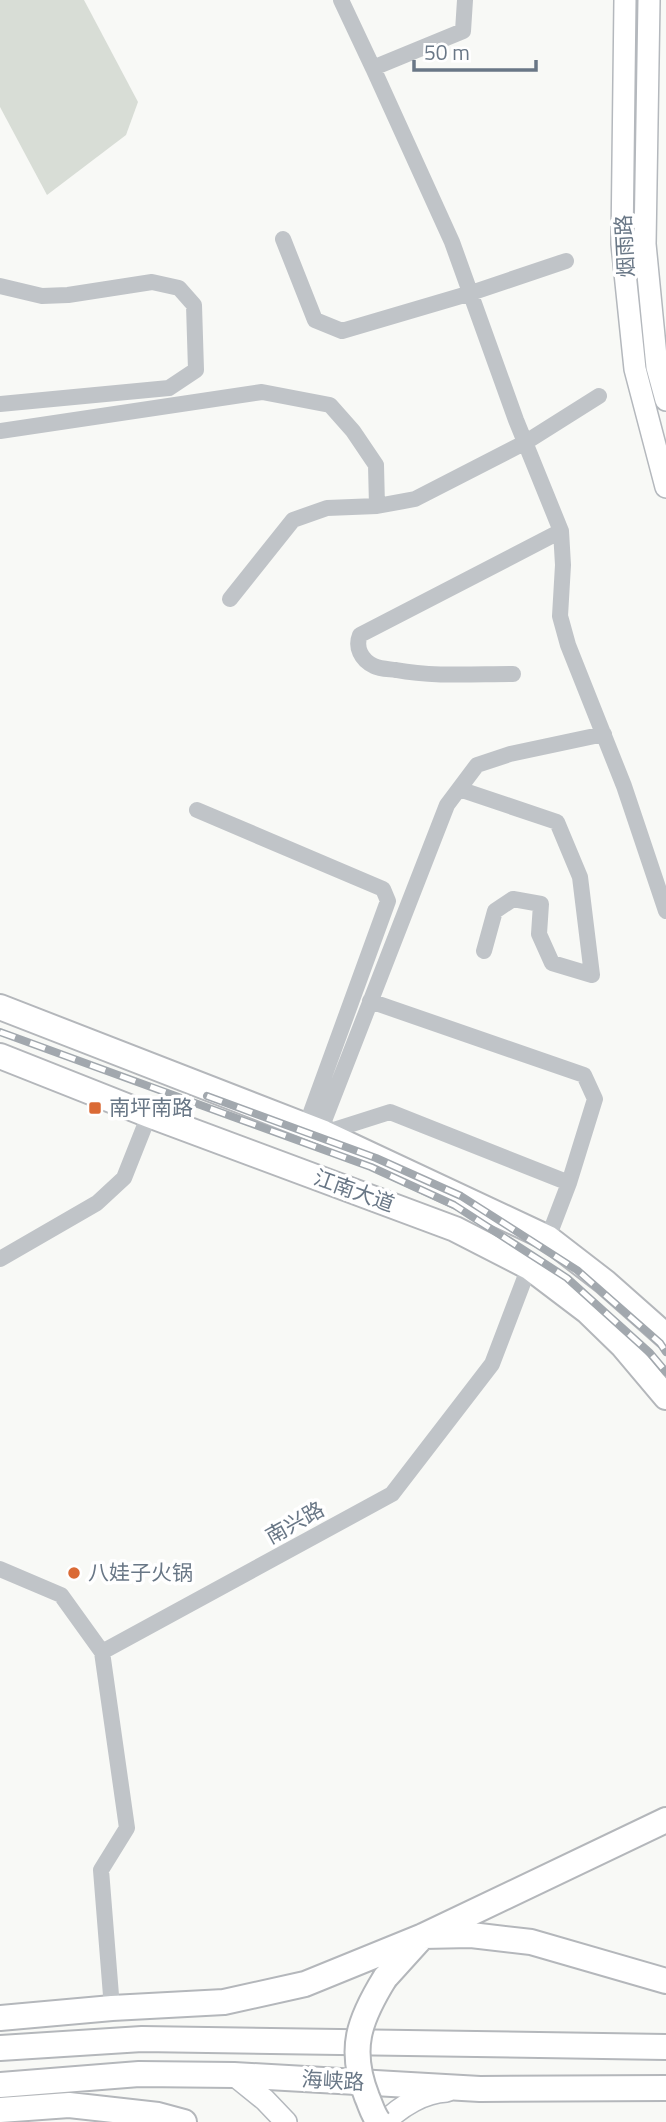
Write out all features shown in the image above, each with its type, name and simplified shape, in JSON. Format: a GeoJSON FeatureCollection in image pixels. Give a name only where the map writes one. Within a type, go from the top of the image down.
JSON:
{"type":"FeatureCollection","features":[{"type":"Feature","properties":{"kind":"highway","name":"江南大道"},"geometry":{"type":"LineString","coordinates":[[0,1007],[317,1130],[548,1238],[606,1282],[666,1336]]}},
{"type":"Feature","properties":{"kind":"highway","name":"江南大道"},"geometry":{"type":"LineString","coordinates":[[0,1056],[149,1115],[455,1229],[529,1266],[586,1311],[623,1346],[665,1397]]}},
{"type":"Feature","properties":{"kind":"highway"},"geometry":{"type":"LineString","coordinates":[[0,2018],[224,2002],[305,1984],[423,1936],[666,1820]]}},
{"type":"Feature","properties":{"kind":"highway"},"geometry":{"type":"LineString","coordinates":[[379,2122],[361,2081],[357,2042],[370,2003],[385,1978],[423,1936],[471,1935],[531,1942],[666,1980]]}},
{"type":"Feature","properties":{"kind":"highway","name":"海峡路"},"geometry":{"type":"LineString","coordinates":[[0,2048],[142,2039],[666,2047]]}},
{"type":"Feature","properties":{"kind":"highway","name":"海峡路"},"geometry":{"type":"LineString","coordinates":[[0,2085],[139,2074],[234,2075],[480,2090],[666,2088]]}},
{"type":"Feature","properties":{"kind":"highway"},"geometry":{"type":"LineString","coordinates":[[0,2110],[69,2105],[158,2115],[184,2122]]}},
{"type":"Feature","properties":{"kind":"main road","name":"烟雨路"},"geometry":{"type":"LineString","coordinates":[[625,0],[622,244],[635,369],[666,487]]}},
{"type":"Feature","properties":{"kind":"main road","name":"烟雨路"},"geometry":{"type":"LineString","coordinates":[[649,0],[645,244],[657,366],[666,400]]}},
{"type":"Feature","properties":{"kind":"main road"},"geometry":{"type":"LineString","coordinates":[[234,2075],[265,2100],[286,2122]]}},
{"type":"Feature","properties":{"kind":"main road"},"geometry":{"type":"LineString","coordinates":[[385,2122],[404,2106],[433,2091],[480,2090]]}},
{"type":"Feature","properties":{"kind":"street"},"geometry":{"type":"LineString","coordinates":[[341,0],[452,242],[561,531],[563,565],[560,616],[568,645],[624,786],[666,911]]}},
{"type":"Feature","properties":{"kind":"street"},"geometry":{"type":"LineString","coordinates":[[373,68],[463,31],[465,0]]}},
{"type":"Feature","properties":{"kind":"street"},"geometry":{"type":"LineString","coordinates":[[283,239],[315,320],[342,331],[471,293],[566,261]]}},
{"type":"Feature","properties":{"kind":"street"},"geometry":{"type":"LineString","coordinates":[[0,286],[42,296],[68,295],[152,282],[179,288],[194,304],[196,370],[169,388],[0,404]]}},
{"type":"Feature","properties":{"kind":"street"},"geometry":{"type":"LineString","coordinates":[[0,431],[262,392],[330,405],[353,431],[376,464],[377,506]]}},
{"type":"Feature","properties":{"kind":"street"},"geometry":{"type":"LineString","coordinates":[[230,599],[293,520],[327,508],[377,506],[415,499],[526,442],[599,396]]}},
{"type":"Feature","properties":{"kind":"street"},"geometry":{"type":"LineString","coordinates":[[513,674],[415,674],[374,667],[359,651],[356,643],[360,635],[561,531]]}},
{"type":"Feature","properties":{"kind":"street"},"geometry":{"type":"LineString","coordinates":[[317,1130],[447,805],[477,765],[510,754],[604,734]]}},
{"type":"Feature","properties":{"kind":"street"},"geometry":{"type":"LineString","coordinates":[[459,789],[557,822],[580,877],[592,975],[552,963],[538,934],[541,904],[513,899],[495,911],[484,951]]}},
{"type":"Feature","properties":{"kind":"street"},"geometry":{"type":"LineString","coordinates":[[197,810],[383,889],[388,901],[317,1130]]}},
{"type":"Feature","properties":{"kind":"street"},"geometry":{"type":"LineString","coordinates":[[370,1001],[584,1075],[595,1099],[569,1183],[548,1238]]}},
{"type":"Feature","properties":{"kind":"street"},"geometry":{"type":"LineString","coordinates":[[317,1130],[390,1112],[569,1183]]}},
{"type":"Feature","properties":{"kind":"street"},"geometry":{"type":"LineString","coordinates":[[0,1259],[97,1203],[124,1178],[149,1115]]}},
{"type":"Feature","properties":{"kind":"street","name":"南兴路"},"geometry":{"type":"LineString","coordinates":[[102,1653],[392,1494],[492,1364],[529,1266]]}},
{"type":"Feature","properties":{"kind":"street"},"geometry":{"type":"LineString","coordinates":[[0,1569],[61,1595],[102,1653],[127,1828],[101,1870],[112,2008]]}},
{"type":"Feature","properties":{"kind":"shaded area"},"geometry":{"type":"Polygon","coordinates":[[[0,0],[84,0],[138,102],[126,135],[47,195],[0,107],[0,0]]]}},
{"type":"Feature","properties":{"kind":"railway"},"geometry":{"type":"LineString","coordinates":[[0,1032],[371,1167],[454,1205],[567,1278],[650,1353],[666,1372]]}},
{"type":"Feature","properties":{"kind":"railway"},"geometry":{"type":"LineString","coordinates":[[207,1096],[376,1158],[461,1196],[577,1270],[660,1343],[666,1352]]}},
{"type":"Feature","properties":{"kind":"place","name":"南坪南路"},"geometry":{"type":"Point","coordinates":[95,1108]}},
{"type":"Feature","properties":{"kind":"place","name":"八娃子火锅"},"geometry":{"type":"Point","coordinates":[74,1573]}}]}
